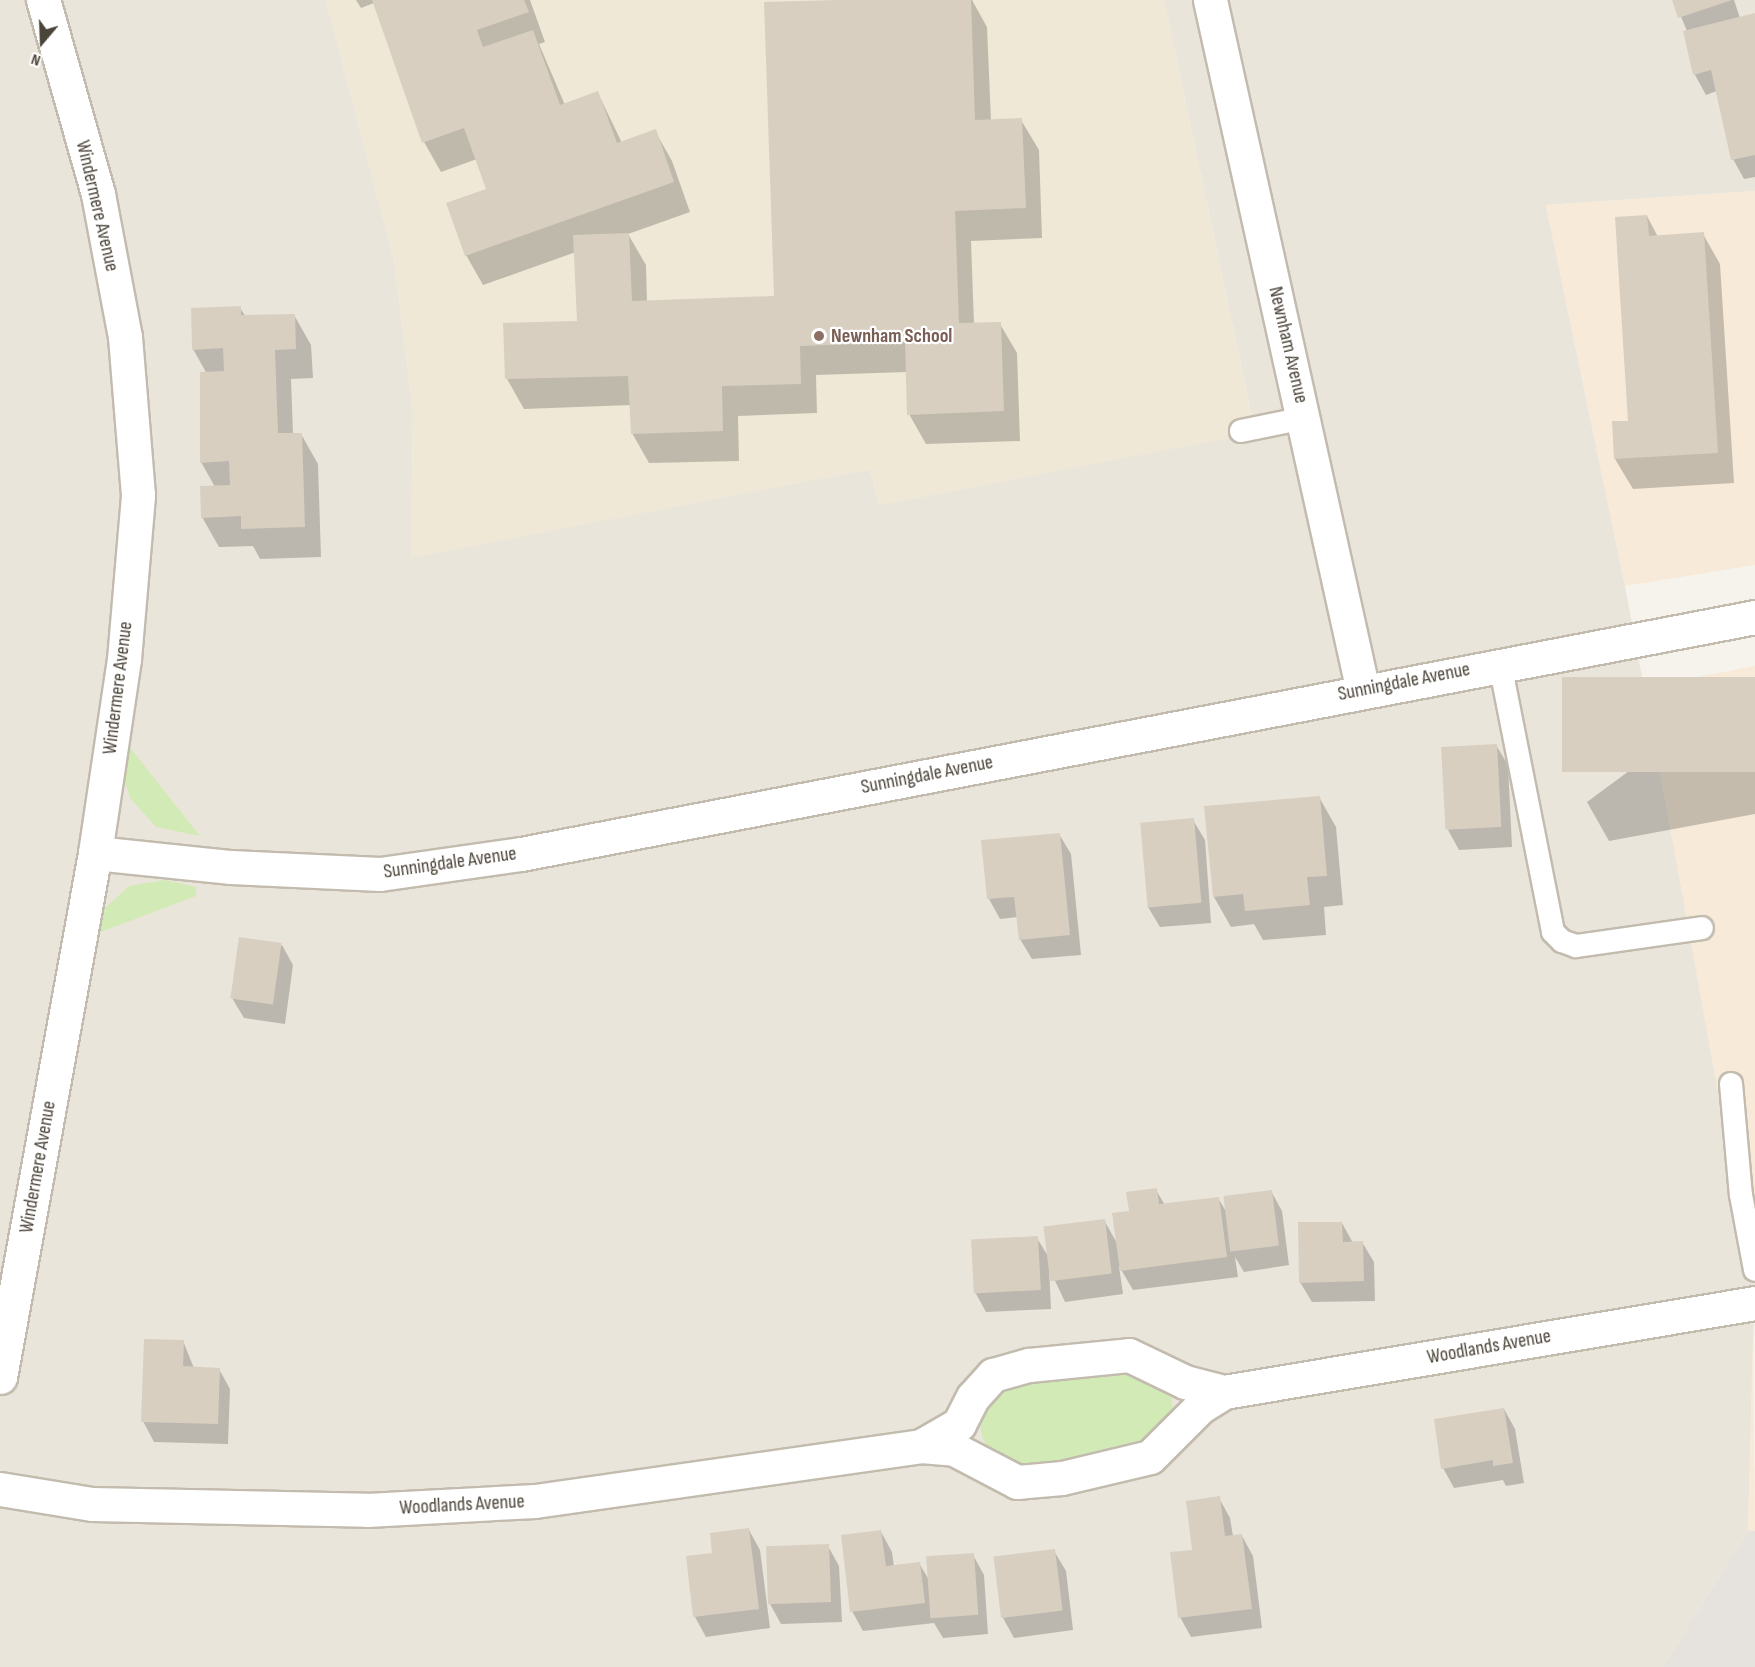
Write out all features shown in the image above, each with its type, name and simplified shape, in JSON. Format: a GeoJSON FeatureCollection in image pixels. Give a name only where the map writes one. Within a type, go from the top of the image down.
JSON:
{"type":"FeatureCollection","features":[{"type":"Feature","properties":{"kind":"street","name":"Windermere Avenue"},"geometry":{"type":"LineString","coordinates":[[0,1377],[94,853],[124,659],[138,495],[125,337],[98,194],[43,0]]}},
{"type":"Feature","properties":{"kind":"street","name":"Newnham Avenue"},"geometry":{"type":"LineString","coordinates":[[1210,0],[1305,418],[1363,691]]}},
{"type":"Feature","properties":{"kind":"street","name":"Sunningdale Avenue"},"geometry":{"type":"LineString","coordinates":[[94,853],[231,867],[380,874],[521,854],[1500,664],[1755,617]]}},
{"type":"Feature","properties":{"kind":"street","name":"Woodlands Avenue"},"geometry":{"type":"LineString","coordinates":[[0,1489],[92,1504],[367,1510],[535,1501],[921,1446],[954,1449],[1017,1482],[1062,1478],[1150,1457],[1200,1407],[1224,1392],[1755,1303]]}},
{"type":"Feature","properties":{"kind":"street","name":"Woodlands Avenue"},"geometry":{"type":"LineString","coordinates":[[921,1446],[959,1424],[973,1397],[993,1375],[1029,1365],[1129,1354],[1185,1382],[1224,1392]]}},
{"type":"Feature","properties":{"kind":"lane"},"geometry":{"type":"LineString","coordinates":[[1241,431],[1305,418]]}},
{"type":"Feature","properties":{"kind":"lane"},"geometry":{"type":"LineString","coordinates":[[1500,664],[1553,932],[1562,941],[1576,946],[1702,928]]}},
{"type":"Feature","properties":{"kind":"lane"},"geometry":{"type":"LineString","coordinates":[[1731,1084],[1741,1195],[1755,1270]]}},
{"type":"Feature","properties":{"kind":"shaded area"},"geometry":{"type":"Polygon","coordinates":[[[0,0],[326,0],[394,260],[413,412],[411,557],[870,469],[879,505],[1255,432],[1164,0],[1755,0],[1755,191],[1546,205],[1625,586],[1755,1281],[1748,1531],[1663,1667],[0,1667],[0,0]]]}},
{"type":"Feature","properties":{"kind":"shaded area","name":"Newnham School"},"geometry":{"type":"Polygon","coordinates":[[[326,0],[1164,0],[1255,433],[879,505],[870,469],[411,558],[413,412],[394,260],[326,0]]]}},
{"type":"Feature","properties":{"kind":"shaded area"},"geometry":{"type":"Polygon","coordinates":[[[1755,191],[1755,565],[1625,586],[1546,205],[1755,191]]]}},
{"type":"Feature","properties":{"kind":"shaded area"},"geometry":{"type":"Polygon","coordinates":[[[1755,666],[1755,1249],[1746,1250],[1645,687],[1755,666]]]}},
{"type":"Feature","properties":{"kind":"shaded area"},"geometry":{"type":"Polygon","coordinates":[[[1753,1327],[1755,1531],[1748,1531],[1753,1327]]]}},
{"type":"Feature","properties":{"kind":"shaded area"},"geometry":{"type":"Polygon","coordinates":[[[1748,1531],[1755,1531],[1755,1667],[1663,1667],[1748,1531]]]}},
{"type":"Feature","properties":{"kind":"green space"},"geometry":{"type":"Polygon","coordinates":[[[128,745],[200,836],[156,827],[130,798],[125,782],[128,745]]]}},
{"type":"Feature","properties":{"kind":"green space"},"geometry":{"type":"Polygon","coordinates":[[[165,880],[196,887],[196,896],[93,935],[102,911],[129,886],[165,880]]]}},
{"type":"Feature","properties":{"kind":"green space"},"geometry":{"type":"Polygon","coordinates":[[[1118,1369],[1149,1374],[1170,1392],[1174,1413],[1133,1455],[1015,1469],[993,1456],[982,1437],[979,1413],[996,1386],[1118,1369]]]}},
{"type":"Feature","properties":{"kind":"building"},"geometry":{"type":"Polygon","coordinates":[[[372,0],[524,0],[529,12],[477,30],[483,47],[533,30],[560,105],[598,91],[617,143],[656,129],[674,182],[465,256],[446,203],[486,189],[464,128],[422,143],[372,0]]]}},
{"type":"Feature","properties":{"kind":"building"},"geometry":{"type":"Polygon","coordinates":[[[971,0],[975,120],[1022,118],[1026,208],[955,211],[959,323],[1001,322],[1004,411],[907,415],[905,342],[800,346],[801,384],[722,386],[723,431],[631,434],[628,376],[505,379],[503,323],[577,321],[573,235],[629,233],[632,301],[774,296],[764,2],[971,0]]]}},
{"type":"Feature","properties":{"kind":"building"},"geometry":{"type":"Polygon","coordinates":[[[1672,0],[1732,0],[1678,18],[1672,0]]]}},
{"type":"Feature","properties":{"kind":"building"},"geometry":{"type":"Polygon","coordinates":[[[1755,13],[1755,155],[1731,160],[1711,70],[1693,75],[1683,31],[1755,13]]]}},
{"type":"Feature","properties":{"kind":"building"},"geometry":{"type":"Polygon","coordinates":[[[1647,215],[1649,236],[1704,232],[1718,453],[1614,459],[1612,421],[1628,421],[1615,217],[1647,215]]]}},
{"type":"Feature","properties":{"kind":"building"},"geometry":{"type":"Polygon","coordinates":[[[241,306],[241,315],[295,314],[296,349],[275,350],[278,433],[302,433],[305,527],[241,529],[241,516],[201,518],[200,486],[230,485],[229,461],[200,463],[200,372],[224,371],[223,348],[192,350],[191,308],[241,306]]]}},
{"type":"Feature","properties":{"kind":"building"},"geometry":{"type":"Polygon","coordinates":[[[1562,677],[1755,677],[1755,772],[1562,772],[1562,677]]]}},
{"type":"Feature","properties":{"kind":"building"},"geometry":{"type":"Polygon","coordinates":[[[1497,744],[1501,827],[1445,830],[1441,747],[1497,744]]]}},
{"type":"Feature","properties":{"kind":"building"},"geometry":{"type":"Polygon","coordinates":[[[1320,796],[1327,876],[1307,877],[1310,905],[1245,911],[1243,894],[1213,897],[1204,806],[1320,796]]]}},
{"type":"Feature","properties":{"kind":"building"},"geometry":{"type":"Polygon","coordinates":[[[1194,818],[1201,903],[1148,907],[1140,823],[1194,818]]]}},
{"type":"Feature","properties":{"kind":"building"},"geometry":{"type":"Polygon","coordinates":[[[1060,833],[1070,935],[1019,940],[1014,897],[987,899],[981,840],[1060,833]]]}},
{"type":"Feature","properties":{"kind":"building"},"geometry":{"type":"Polygon","coordinates":[[[239,937],[282,943],[273,1004],[230,998],[239,937]]]}},
{"type":"Feature","properties":{"kind":"building"},"geometry":{"type":"Polygon","coordinates":[[[1157,1188],[1159,1204],[1219,1197],[1227,1257],[1120,1271],[1112,1213],[1129,1211],[1126,1192],[1157,1188]]]}},
{"type":"Feature","properties":{"kind":"building"},"geometry":{"type":"Polygon","coordinates":[[[1272,1190],[1279,1246],[1230,1252],[1223,1196],[1272,1190]]]}},
{"type":"Feature","properties":{"kind":"building"},"geometry":{"type":"Polygon","coordinates":[[[1105,1219],[1112,1274],[1050,1281],[1043,1227],[1105,1219]]]}},
{"type":"Feature","properties":{"kind":"building"},"geometry":{"type":"Polygon","coordinates":[[[1298,1222],[1342,1222],[1343,1242],[1363,1241],[1364,1281],[1299,1283],[1298,1222]]]}},
{"type":"Feature","properties":{"kind":"building"},"geometry":{"type":"Polygon","coordinates":[[[1038,1236],[1041,1290],[974,1293],[971,1240],[1038,1236]]]}},
{"type":"Feature","properties":{"kind":"building"},"geometry":{"type":"Polygon","coordinates":[[[144,1339],[184,1340],[183,1366],[220,1368],[218,1424],[141,1422],[144,1339]]]}},
{"type":"Feature","properties":{"kind":"building"},"geometry":{"type":"Polygon","coordinates":[[[1504,1408],[1513,1463],[1493,1466],[1493,1460],[1441,1469],[1434,1419],[1504,1408]]]}},
{"type":"Feature","properties":{"kind":"building"},"geometry":{"type":"Polygon","coordinates":[[[1220,1496],[1225,1536],[1242,1534],[1252,1609],[1178,1618],[1170,1552],[1192,1550],[1186,1501],[1220,1496]]]}},
{"type":"Feature","properties":{"kind":"building"},"geometry":{"type":"Polygon","coordinates":[[[749,1528],[759,1609],[693,1617],[686,1556],[712,1553],[710,1533],[749,1528]]]}},
{"type":"Feature","properties":{"kind":"building"},"geometry":{"type":"Polygon","coordinates":[[[881,1530],[886,1566],[920,1562],[925,1603],[850,1612],[841,1535],[881,1530]]]}},
{"type":"Feature","properties":{"kind":"building"},"geometry":{"type":"Polygon","coordinates":[[[829,1544],[831,1602],[768,1604],[766,1546],[829,1544]]]}},
{"type":"Feature","properties":{"kind":"building"},"geometry":{"type":"Polygon","coordinates":[[[1055,1549],[1063,1611],[1001,1618],[993,1557],[1055,1549]]]}},
{"type":"Feature","properties":{"kind":"building"},"geometry":{"type":"Polygon","coordinates":[[[974,1553],[978,1615],[930,1618],[926,1556],[974,1553]]]}},
{"type":"Feature","properties":{"kind":"place","name":"Newnham School"},"geometry":{"type":"Point","coordinates":[819,336]}}]}
